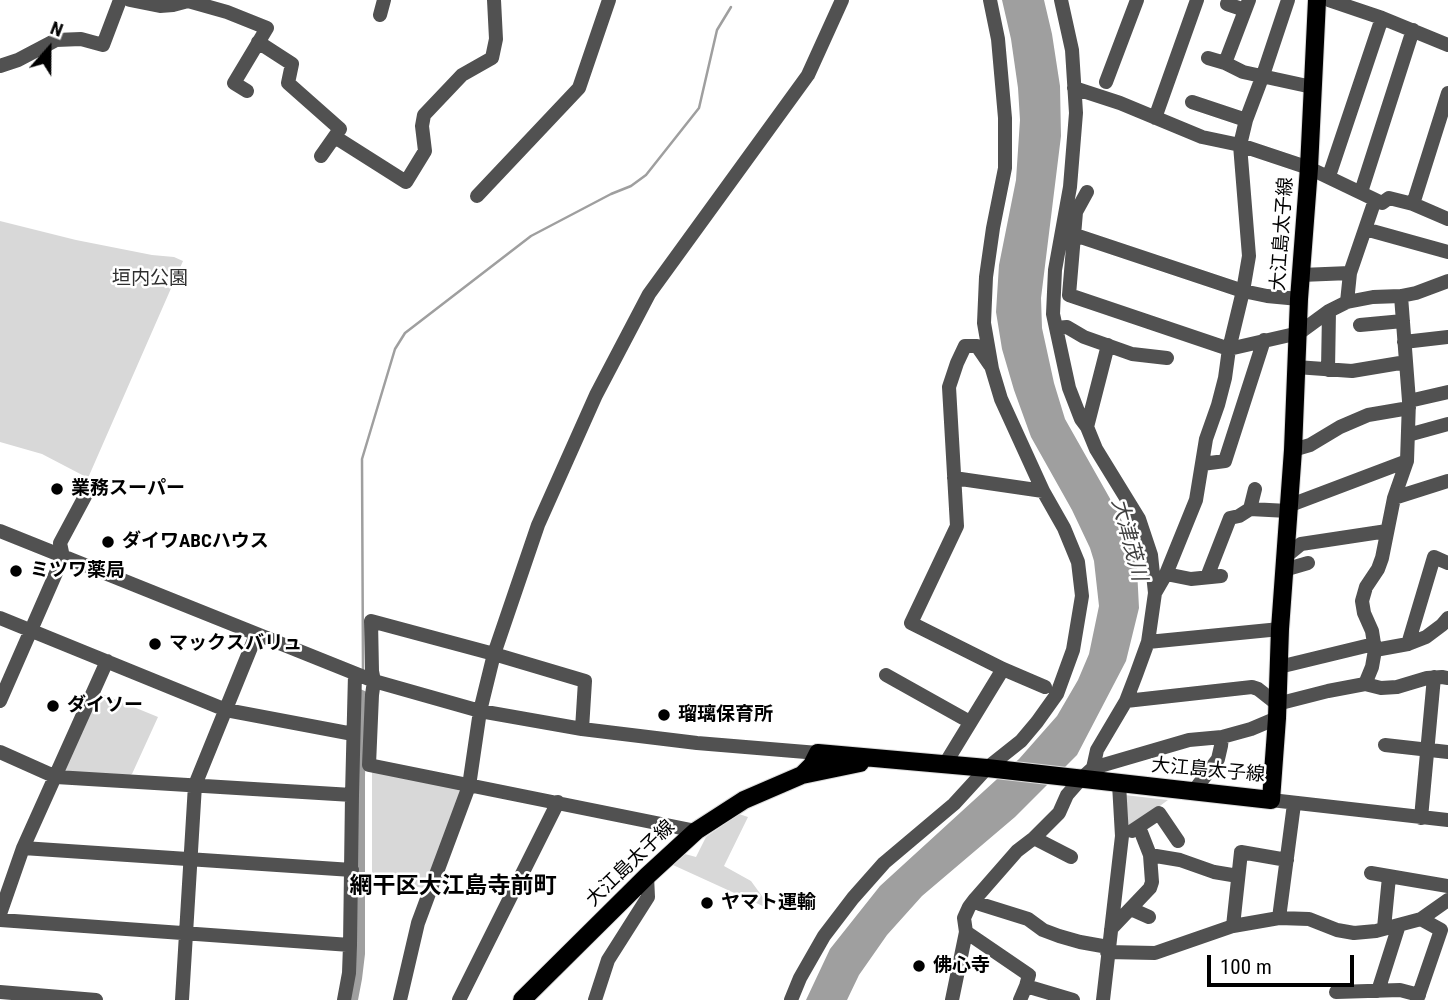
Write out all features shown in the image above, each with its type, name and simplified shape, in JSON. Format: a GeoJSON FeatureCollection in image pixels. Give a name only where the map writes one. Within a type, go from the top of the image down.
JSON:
{"type":"FeatureCollection","features":[{"type":"Feature","properties":{"kind":"main road","name":"大江島太子線"},"geometry":{"type":"LineString","coordinates":[[818,753],[1083,775],[1119,784],[1271,800],[1317,0]]}},
{"type":"Feature","properties":{"kind":"main road"},"geometry":{"type":"LineString","coordinates":[[802,775],[812,765],[818,753]]}},
{"type":"Feature","properties":{"kind":"main road","name":"大江島太子線"},"geometry":{"type":"LineString","coordinates":[[522,1000],[696,831],[744,800],[802,775],[855,763],[888,760]]}},
{"type":"Feature","properties":{"kind":"street"},"geometry":{"type":"LineString","coordinates":[[0,66],[18,60],[56,40],[81,39],[103,44],[120,0]]}},
{"type":"Feature","properties":{"kind":"street"},"geometry":{"type":"LineString","coordinates":[[130,0],[160,6],[188,1],[267,27],[234,83],[247,92]]}},
{"type":"Feature","properties":{"kind":"street"},"geometry":{"type":"LineString","coordinates":[[335,136],[406,182],[425,151],[422,126],[424,115],[462,75],[492,58],[496,39],[494,0]]}},
{"type":"Feature","properties":{"kind":"street"},"geometry":{"type":"LineString","coordinates":[[477,196],[579,88],[609,0]]}},
{"type":"Feature","properties":{"kind":"street"},"geometry":{"type":"LineString","coordinates":[[400,1000],[418,923],[468,786],[480,711],[494,654],[538,525],[596,396],[649,294],[808,75],[842,0]]}},
{"type":"Feature","properties":{"kind":"street"},"geometry":{"type":"LineString","coordinates":[[791,1000],[824,936],[853,898],[884,863],[954,804],[1021,741],[1037,722],[1057,694],[1073,650],[1082,596],[1078,562],[1002,399],[992,369],[984,323],[986,277],[1005,168],[1005,118],[998,39],[990,0]]}},
{"type":"Feature","properties":{"kind":"street"},"geometry":{"type":"LineString","coordinates":[[953,1000],[966,932],[964,918],[969,907],[1017,851],[1059,813],[1067,795],[1083,775],[1126,701],[1147,642],[1155,593],[1151,555],[1139,519],[1081,419],[1069,388],[1055,328],[1055,271],[1069,187],[1076,113],[1072,50],[1061,0]]}},
{"type":"Feature","properties":{"kind":"street"},"geometry":{"type":"LineString","coordinates":[[1113,76],[1138,0]]}},
{"type":"Feature","properties":{"kind":"street"},"geometry":{"type":"LineString","coordinates":[[1155,118],[1197,0]]}},
{"type":"Feature","properties":{"kind":"street"},"geometry":{"type":"LineString","coordinates":[[1155,593],[1166,574],[1196,500],[1206,439],[1225,378],[1248,256],[1240,145],[1288,0]]}},
{"type":"Feature","properties":{"kind":"street"},"geometry":{"type":"LineString","coordinates":[[1329,0],[1448,45]]}},
{"type":"Feature","properties":{"kind":"street"},"geometry":{"type":"LineString","coordinates":[[1225,63],[1247,5],[1227,4]]}},
{"type":"Feature","properties":{"kind":"street"},"geometry":{"type":"LineString","coordinates":[[1329,176],[1382,18]]}},
{"type":"Feature","properties":{"kind":"street"},"geometry":{"type":"LineString","coordinates":[[1361,192],[1413,30]]}},
{"type":"Feature","properties":{"kind":"street"},"geometry":{"type":"LineString","coordinates":[[258,43],[292,64],[288,83],[340,129],[321,156]]}},
{"type":"Feature","properties":{"kind":"street"},"geometry":{"type":"LineString","coordinates":[[1208,58],[1244,72],[1312,87]]}},
{"type":"Feature","properties":{"kind":"street"},"geometry":{"type":"LineString","coordinates":[[1149,85],[1164,91]]}},
{"type":"Feature","properties":{"kind":"street"},"geometry":{"type":"LineString","coordinates":[[1074,88],[1120,103],[1202,137],[1240,145],[1308,168],[1382,203],[1390,198],[1447,217]]}},
{"type":"Feature","properties":{"kind":"street"},"geometry":{"type":"LineString","coordinates":[[1413,204],[1448,93]]}},
{"type":"Feature","properties":{"kind":"street"},"geometry":{"type":"LineString","coordinates":[[1192,102],[1247,120]]}},
{"type":"Feature","properties":{"kind":"street"},"geometry":{"type":"LineString","coordinates":[[1087,192],[1076,212],[1069,295],[1229,349],[1299,333],[1329,311],[1347,302],[1416,293],[1448,281]]}},
{"type":"Feature","properties":{"kind":"street"},"geometry":{"type":"LineString","coordinates":[[1347,302],[1350,273],[1359,235],[1375,200]]}},
{"type":"Feature","properties":{"kind":"street"},"geometry":{"type":"LineString","coordinates":[[992,369],[977,346],[976,278],[979,261],[993,228]]}},
{"type":"Feature","properties":{"kind":"street"},"geometry":{"type":"LineString","coordinates":[[1075,234],[1243,291],[1299,299]]}},
{"type":"Feature","properties":{"kind":"street"},"geometry":{"type":"LineString","coordinates":[[1359,235],[1448,252]]}},
{"type":"Feature","properties":{"kind":"street"},"geometry":{"type":"LineString","coordinates":[[1301,275],[1350,273]]}},
{"type":"Feature","properties":{"kind":"street"},"geometry":{"type":"LineString","coordinates":[[1365,684],[1372,667],[1375,647],[1362,601],[1366,587],[1382,558],[1394,498],[1407,461],[1409,405],[1401,296]]}},
{"type":"Feature","properties":{"kind":"street"},"geometry":{"type":"LineString","coordinates":[[1328,370],[1329,311]]}},
{"type":"Feature","properties":{"kind":"street"},"geometry":{"type":"LineString","coordinates":[[1360,325],[1403,321]]}},
{"type":"Feature","properties":{"kind":"street"},"geometry":{"type":"LineString","coordinates":[[1055,328],[1067,327],[1084,337],[1132,354],[1167,358]]}},
{"type":"Feature","properties":{"kind":"street"},"geometry":{"type":"LineString","coordinates":[[1404,342],[1448,337]]}},
{"type":"Feature","properties":{"kind":"street"},"geometry":{"type":"LineString","coordinates":[[1202,464],[1225,461],[1264,340]]}},
{"type":"Feature","properties":{"kind":"street"},"geometry":{"type":"LineString","coordinates":[[1087,427],[1108,345]]}},
{"type":"Feature","properties":{"kind":"street"},"geometry":{"type":"LineString","coordinates":[[977,346],[965,346],[949,387],[957,526],[911,623],[1045,687]]}},
{"type":"Feature","properties":{"kind":"street"},"geometry":{"type":"LineString","coordinates":[[1296,367],[1352,371],[1406,362]]}},
{"type":"Feature","properties":{"kind":"street"},"geometry":{"type":"LineString","coordinates":[[1293,450],[1310,445],[1340,426],[1368,415],[1448,392]]}},
{"type":"Feature","properties":{"kind":"street"},"geometry":{"type":"LineString","coordinates":[[1408,435],[1448,424]]}},
{"type":"Feature","properties":{"kind":"street"},"geometry":{"type":"LineString","coordinates":[[1166,574],[1191,579],[1214,577],[1230,518],[1250,509],[1288,509],[1407,461]]}},
{"type":"Feature","properties":{"kind":"street"},"geometry":{"type":"LineString","coordinates":[[954,478],[1043,491]]}},
{"type":"Feature","properties":{"kind":"street"},"geometry":{"type":"LineString","coordinates":[[1394,498],[1448,481]]}},
{"type":"Feature","properties":{"kind":"street"},"geometry":{"type":"LineString","coordinates":[[0,701],[63,557],[60,542],[90,486]]}},
{"type":"Feature","properties":{"kind":"street"},"geometry":{"type":"LineString","coordinates":[[1250,509],[1255,489]]}},
{"type":"Feature","properties":{"kind":"street"},"geometry":{"type":"LineString","coordinates":[[0,531],[355,674],[480,711],[582,729],[697,743],[818,753]]}},
{"type":"Feature","properties":{"kind":"street"},"geometry":{"type":"LineString","coordinates":[[1284,564],[1301,544],[1387,531]]}},
{"type":"Feature","properties":{"kind":"street"},"geometry":{"type":"LineString","coordinates":[[1408,644],[1434,557],[1448,563]]}},
{"type":"Feature","properties":{"kind":"street"},"geometry":{"type":"LineString","coordinates":[[1284,564],[1308,563]]}},
{"type":"Feature","properties":{"kind":"street"},"geometry":{"type":"LineString","coordinates":[[0,618],[226,710],[354,734]]}},
{"type":"Feature","properties":{"kind":"street"},"geometry":{"type":"LineString","coordinates":[[582,729],[585,681],[371,621],[374,681],[369,765],[696,831]]}},
{"type":"Feature","properties":{"kind":"street"},"geometry":{"type":"LineString","coordinates":[[1279,667],[1375,647],[1408,644],[1426,637],[1446,623]]}},
{"type":"Feature","properties":{"kind":"street"},"geometry":{"type":"LineString","coordinates":[[1147,642],[1280,629]]}},
{"type":"Feature","properties":{"kind":"street"},"geometry":{"type":"LineString","coordinates":[[182,1000],[195,785],[256,635]]}},
{"type":"Feature","properties":{"kind":"street"},"geometry":{"type":"LineString","coordinates":[[1037,722],[1045,687],[1073,650]]}},
{"type":"Feature","properties":{"kind":"street"},"geometry":{"type":"LineString","coordinates":[[0,914],[23,848],[107,661]]}},
{"type":"Feature","properties":{"kind":"street"},"geometry":{"type":"LineString","coordinates":[[945,764],[1003,669]]}},
{"type":"Feature","properties":{"kind":"street"},"geometry":{"type":"LineString","coordinates":[[344,1000],[350,945],[355,674]]}},
{"type":"Feature","properties":{"kind":"street"},"geometry":{"type":"LineString","coordinates":[[886,675],[970,722]]}},
{"type":"Feature","properties":{"kind":"street"},"geometry":{"type":"LineString","coordinates":[[1083,775],[1189,740],[1222,737],[1251,729],[1277,711],[1328,691],[1365,684],[1381,688],[1396,687],[1427,678],[1441,678],[1428,750],[1421,818]]}},
{"type":"Feature","properties":{"kind":"street"},"geometry":{"type":"LineString","coordinates":[[1126,701],[1252,687],[1258,689],[1277,711]]}},
{"type":"Feature","properties":{"kind":"street"},"geometry":{"type":"LineString","coordinates":[[1193,792],[1217,759],[1222,737]]}},
{"type":"Feature","properties":{"kind":"street"},"geometry":{"type":"LineString","coordinates":[[1385,745],[1448,752]]}},
{"type":"Feature","properties":{"kind":"street"},"geometry":{"type":"LineString","coordinates":[[0,752],[56,777],[352,795]]}},
{"type":"Feature","properties":{"kind":"street"},"geometry":{"type":"LineString","coordinates":[[1103,1000],[1122,836],[1119,784]]}},
{"type":"Feature","properties":{"kind":"street"},"geometry":{"type":"LineString","coordinates":[[1271,800],[1448,820]]}},
{"type":"Feature","properties":{"kind":"street"},"geometry":{"type":"LineString","coordinates":[[459,1000],[558,802]]}},
{"type":"Feature","properties":{"kind":"street"},"geometry":{"type":"LineString","coordinates":[[1279,918],[1294,804]]}},
{"type":"Feature","properties":{"kind":"street"},"geometry":{"type":"LineString","coordinates":[[1122,836],[1159,813],[1178,841]]}},
{"type":"Feature","properties":{"kind":"street"},"geometry":{"type":"LineString","coordinates":[[1111,929],[1150,888],[1152,882],[1150,855],[1139,827]]}},
{"type":"Feature","properties":{"kind":"street"},"geometry":{"type":"LineString","coordinates":[[1034,838],[1070,857]]}},
{"type":"Feature","properties":{"kind":"street"},"geometry":{"type":"LineString","coordinates":[[23,848],[352,870]]}},
{"type":"Feature","properties":{"kind":"street"},"geometry":{"type":"LineString","coordinates":[[1233,926],[1241,852],[1287,860]]}},
{"type":"Feature","properties":{"kind":"street"},"geometry":{"type":"LineString","coordinates":[[1150,855],[1180,860],[1214,872],[1238,876]]}},
{"type":"Feature","properties":{"kind":"street"},"geometry":{"type":"LineString","coordinates":[[1371,873],[1448,886]]}},
{"type":"Feature","properties":{"kind":"street"},"geometry":{"type":"LineString","coordinates":[[595,1000],[608,960],[648,897],[647,876]]}},
{"type":"Feature","properties":{"kind":"street"},"geometry":{"type":"LineString","coordinates":[[1384,928],[1389,877]]}},
{"type":"Feature","properties":{"kind":"street"},"geometry":{"type":"LineString","coordinates":[[975,899],[980,904],[1028,919],[1043,930],[1059,936],[1108,950],[1155,953],[1233,926],[1279,918],[1309,919],[1337,930],[1354,933],[1376,931],[1421,919],[1448,900]]}},
{"type":"Feature","properties":{"kind":"street"},"geometry":{"type":"LineString","coordinates":[[1131,909],[1149,917]]}},
{"type":"Feature","properties":{"kind":"street"},"geometry":{"type":"LineString","coordinates":[[1336,992],[1400,990],[1418,998],[1441,930],[1421,919]]}},
{"type":"Feature","properties":{"kind":"street"},"geometry":{"type":"LineString","coordinates":[[0,920],[350,945]]}},
{"type":"Feature","properties":{"kind":"street"},"geometry":{"type":"LineString","coordinates":[[1378,990],[1399,925]]}},
{"type":"Feature","properties":{"kind":"street"},"geometry":{"type":"LineString","coordinates":[[966,932],[1029,975],[1023,993],[1073,1000]]}},
{"type":"Feature","properties":{"kind":"street"},"geometry":{"type":"LineString","coordinates":[[0,992],[96,1000]]}},
{"type":"Feature","properties":{"kind":"green space","name":"垣内公園"},"geometry":{"type":"Polygon","coordinates":[[[0,221],[76,240],[174,257],[183,261],[88,478],[42,454],[0,442],[0,221]]]}},
{"type":"Feature","properties":{"kind":"green space"},"geometry":{"type":"Polygon","coordinates":[[[97,692],[158,717],[132,774],[126,777],[66,773],[63,769],[97,692]]]}},
{"type":"Feature","properties":{"kind":"green space"},"geometry":{"type":"Polygon","coordinates":[[[372,771],[457,787],[461,792],[424,888],[372,880],[372,771]]]}},
{"type":"Feature","properties":{"kind":"green space"},"geometry":{"type":"Polygon","coordinates":[[[1125,795],[1168,800],[1127,830],[1125,795]]]}},
{"type":"Feature","properties":{"kind":"green space"},"geometry":{"type":"Polygon","coordinates":[[[739,814],[748,817],[724,866],[751,881],[767,903],[765,907],[673,865],[685,854],[696,857],[706,837],[739,814]]]}},
{"type":"Feature","properties":{"kind":"water","name":"大津茂川"},"geometry":{"type":"Polygon","coordinates":[[[1002,0],[1044,0],[1052,34],[1060,86],[1061,136],[1041,298],[1042,328],[1065,419],[1136,550],[1139,608],[1126,661],[1077,755],[1015,817],[922,896],[887,935],[859,975],[847,1000],[806,1000],[830,949],[880,886],[1019,759],[1057,716],[1078,680],[1089,654],[1099,606],[1090,548],[1031,437],[1002,349],[996,312],[999,265],[1016,180],[1020,120],[1011,39],[1002,0]]]}},
{"type":"Feature","properties":{"kind":"water"},"geometry":{"type":"Polygon","coordinates":[[[358,688],[367,692],[365,954],[358,1000],[347,1000],[358,688]]]}},
{"type":"Feature","properties":{"kind":"waterway"},"geometry":{"type":"LineString","coordinates":[[363,672],[362,459],[395,349],[405,333],[531,236],[631,186],[646,175],[699,108],[717,30],[731,7]]}},
{"type":"Feature","properties":{"kind":"place","name":"業務スーパー"},"geometry":{"type":"Point","coordinates":[57,489]}},
{"type":"Feature","properties":{"kind":"place","name":"ダイワABCハウス"},"geometry":{"type":"Point","coordinates":[108,542]}},
{"type":"Feature","properties":{"kind":"place","name":"ミツワ薬局"},"geometry":{"type":"Point","coordinates":[16,571]}},
{"type":"Feature","properties":{"kind":"place","name":"マックスバリュ"},"geometry":{"type":"Point","coordinates":[155,644]}},
{"type":"Feature","properties":{"kind":"place","name":"ダイソー"},"geometry":{"type":"Point","coordinates":[53,706]}},
{"type":"Feature","properties":{"kind":"place","name":"瑠璃保育所"},"geometry":{"type":"Point","coordinates":[664,715]}},
{"type":"Feature","properties":{"kind":"place","name":"ヤマト運輸"},"geometry":{"type":"Point","coordinates":[707,903]}},
{"type":"Feature","properties":{"kind":"place","name":"佛心寺"},"geometry":{"type":"Point","coordinates":[919,966]}},
{"type":"Feature","properties":{"kind":"district","name":"網干区大江島寺前町"},"geometry":{"type":"Point","coordinates":[453,887]}}]}
